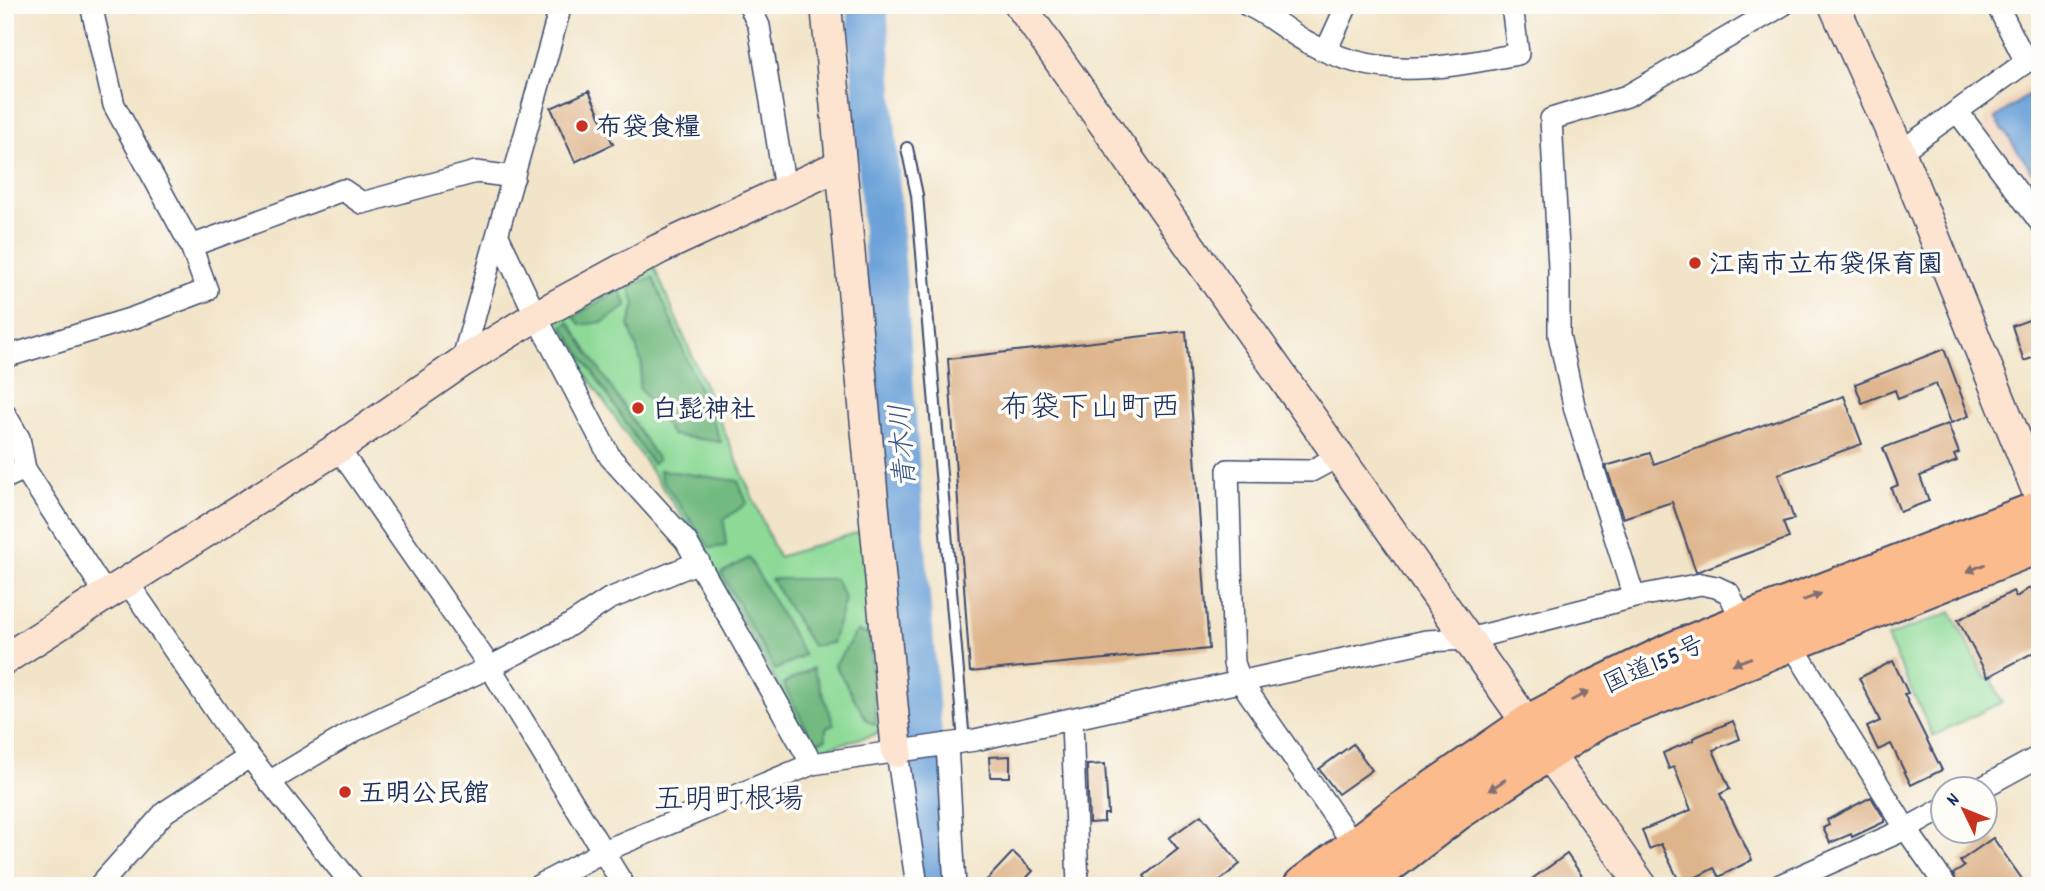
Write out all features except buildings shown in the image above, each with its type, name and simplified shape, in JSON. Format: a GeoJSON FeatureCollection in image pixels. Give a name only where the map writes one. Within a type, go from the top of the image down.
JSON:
{"type":"FeatureCollection","features":[{"type":"Feature","properties":{"kind":"highway","name":"国道155号"},"geometry":{"type":"LineString","coordinates":[[1303,886],[1369,873],[1457,811],[1591,691],[1676,650],[2040,510]]}},
{"type":"Feature","properties":{"kind":"highway","name":"国道155号"},"geometry":{"type":"LineString","coordinates":[[1538,738],[1599,718],[2040,543]]}},
{"type":"Feature","properties":{"kind":"street"},"geometry":{"type":"LineString","coordinates":[[5,357],[134,318],[207,290],[191,246],[114,104],[91,5]]}},
{"type":"Feature","properties":{"kind":"street"},"geometry":{"type":"LineString","coordinates":[[462,362],[561,5]]}},
{"type":"Feature","properties":{"kind":"street"},"geometry":{"type":"LineString","coordinates":[[749,5],[759,26],[785,189]]}},
{"type":"Feature","properties":{"kind":"street"},"geometry":{"type":"LineString","coordinates":[[826,5],[840,165],[917,886]]}},
{"type":"Feature","properties":{"kind":"street"},"geometry":{"type":"LineString","coordinates":[[1020,5],[1642,886]]}},
{"type":"Feature","properties":{"kind":"street"},"geometry":{"type":"LineString","coordinates":[[1247,5],[1261,11],[1306,42],[1343,59],[1406,70],[1451,67],[1518,54],[1513,5]]}},
{"type":"Feature","properties":{"kind":"street"},"geometry":{"type":"LineString","coordinates":[[1326,51],[1347,5]]}},
{"type":"Feature","properties":{"kind":"street"},"geometry":{"type":"LineString","coordinates":[[1634,597],[1575,410],[1559,335],[1559,268],[1551,119],[1627,96],[1783,5]]}},
{"type":"Feature","properties":{"kind":"street"},"geometry":{"type":"LineString","coordinates":[[1834,5],[1900,152],[2040,498]]}},
{"type":"Feature","properties":{"kind":"street"},"geometry":{"type":"LineString","coordinates":[[1900,152],[2033,57],[1997,5]]}},
{"type":"Feature","properties":{"kind":"street"},"geometry":{"type":"LineString","coordinates":[[1958,111],[2040,222]]}},
{"type":"Feature","properties":{"kind":"street"},"geometry":{"type":"LineString","coordinates":[[5,659],[338,448],[462,362],[536,316],[659,249],[840,165]]}},
{"type":"Feature","properties":{"kind":"street"},"geometry":{"type":"LineString","coordinates":[[191,246],[343,190],[362,203],[476,172],[514,177]]}},
{"type":"Feature","properties":{"kind":"street"},"geometry":{"type":"LineString","coordinates":[[498,236],[536,316],[610,457],[686,541],[812,764]]}},
{"type":"Feature","properties":{"kind":"street"},"geometry":{"type":"LineString","coordinates":[[5,414],[19,438],[25,469],[117,590],[353,886]]}},
{"type":"Feature","properties":{"kind":"street"},"geometry":{"type":"LineString","coordinates":[[338,448],[490,667],[624,886]]}},
{"type":"Feature","properties":{"kind":"street"},"geometry":{"type":"LineString","coordinates":[[1339,456],[1311,471],[1228,470],[1234,663],[1241,682],[1369,873]]}},
{"type":"Feature","properties":{"kind":"street"},"geometry":{"type":"LineString","coordinates":[[5,478],[25,469]]}},
{"type":"Feature","properties":{"kind":"street"},"geometry":{"type":"LineString","coordinates":[[269,782],[354,730],[490,667],[562,630],[609,599],[699,562]]}},
{"type":"Feature","properties":{"kind":"street"},"geometry":{"type":"LineString","coordinates":[[538,886],[604,851],[812,764],[950,744],[1072,720],[1426,641],[1469,639],[1634,597],[1701,584],[1729,593],[1743,623]]}},
{"type":"Feature","properties":{"kind":"street"},"geometry":{"type":"LineString","coordinates":[[1791,643],[1906,829],[1946,886]]}},
{"type":"Feature","properties":{"kind":"street"},"geometry":{"type":"LineString","coordinates":[[1072,720],[1079,886]]}},
{"type":"Feature","properties":{"kind":"street"},"geometry":{"type":"LineString","coordinates":[[950,744],[955,886]]}},
{"type":"Feature","properties":{"kind":"street"},"geometry":{"type":"LineString","coordinates":[[2000,777],[2040,756]]}},
{"type":"Feature","properties":{"kind":"street"},"geometry":{"type":"LineString","coordinates":[[99,886],[165,812],[250,757]]}},
{"type":"Feature","properties":{"kind":"street"},"geometry":{"type":"LineString","coordinates":[[1778,886],[1930,816]]}},
{"type":"Feature","properties":{"kind":"lane"},"geometry":{"type":"LineString","coordinates":[[907,148],[917,195],[950,744]]}},
{"type":"Feature","properties":{"kind":"shaded area"},"geometry":{"type":"Polygon","coordinates":[[[2040,78],[2040,207],[1984,128],[1986,117],[2040,78]]]}},
{"type":"Feature","properties":{"kind":"green space"},"geometry":{"type":"Polygon","coordinates":[[[652,262],[778,557],[862,531],[884,732],[814,751],[700,543],[548,318],[652,262]]]}},
{"type":"Feature","properties":{"kind":"green space"},"geometry":{"type":"Polygon","coordinates":[[[653,277],[721,442],[672,435],[639,387],[642,365],[629,325],[635,304],[629,286],[653,277]]]}},
{"type":"Feature","properties":{"kind":"green space"},"geometry":{"type":"Polygon","coordinates":[[[620,290],[627,306],[603,322],[581,325],[573,316],[620,290]]]}},
{"type":"Feature","properties":{"kind":"green space"},"geometry":{"type":"Polygon","coordinates":[[[569,322],[658,460],[652,464],[563,326],[569,322]]]}},
{"type":"Feature","properties":{"kind":"green space"},"geometry":{"type":"Polygon","coordinates":[[[659,470],[738,481],[747,503],[724,520],[726,546],[710,548],[662,480],[659,470]]]}},
{"type":"Feature","properties":{"kind":"green space"},"geometry":{"type":"Polygon","coordinates":[[[749,558],[804,655],[775,670],[721,573],[749,558]]]}},
{"type":"Feature","properties":{"kind":"green space"},"geometry":{"type":"Polygon","coordinates":[[[771,579],[835,579],[845,599],[832,643],[812,646],[771,579]]]}},
{"type":"Feature","properties":{"kind":"green space"},"geometry":{"type":"Polygon","coordinates":[[[1951,612],[1986,679],[1991,677],[2002,702],[1933,736],[1887,637],[1951,612]]]}},
{"type":"Feature","properties":{"kind":"green space"},"geometry":{"type":"Polygon","coordinates":[[[857,631],[869,635],[876,725],[867,721],[835,665],[857,631]]]}},
{"type":"Feature","properties":{"kind":"green space"},"geometry":{"type":"Polygon","coordinates":[[[813,668],[834,724],[826,728],[826,739],[814,743],[783,684],[813,668]]]}},
{"type":"Feature","properties":{"kind":"water"},"geometry":{"type":"Polygon","coordinates":[[[2040,87],[2040,183],[1995,118],[2040,87]]]}},
{"type":"Feature","properties":{"kind":"waterway","name":"青木川"},"geometry":{"type":"LineString","coordinates":[[867,5],[903,516],[935,886]]}},
{"type":"Feature","properties":{"kind":"place","name":"布袋食糧"},"geometry":{"type":"Point","coordinates":[582,126]}},
{"type":"Feature","properties":{"kind":"place","name":"江南市立布袋保育園"},"geometry":{"type":"Point","coordinates":[1695,263]}},
{"type":"Feature","properties":{"kind":"place","name":"白髭神社"},"geometry":{"type":"Point","coordinates":[638,408]}},
{"type":"Feature","properties":{"kind":"place","name":"五明公民館"},"geometry":{"type":"Point","coordinates":[345,792]}},
{"type":"Feature","properties":{"kind":"district","name":"布袋下山町西"},"geometry":{"type":"Point","coordinates":[1090,406]}},
{"type":"Feature","properties":{"kind":"district","name":"五明町根場"},"geometry":{"type":"Point","coordinates":[729,798]}}]}
